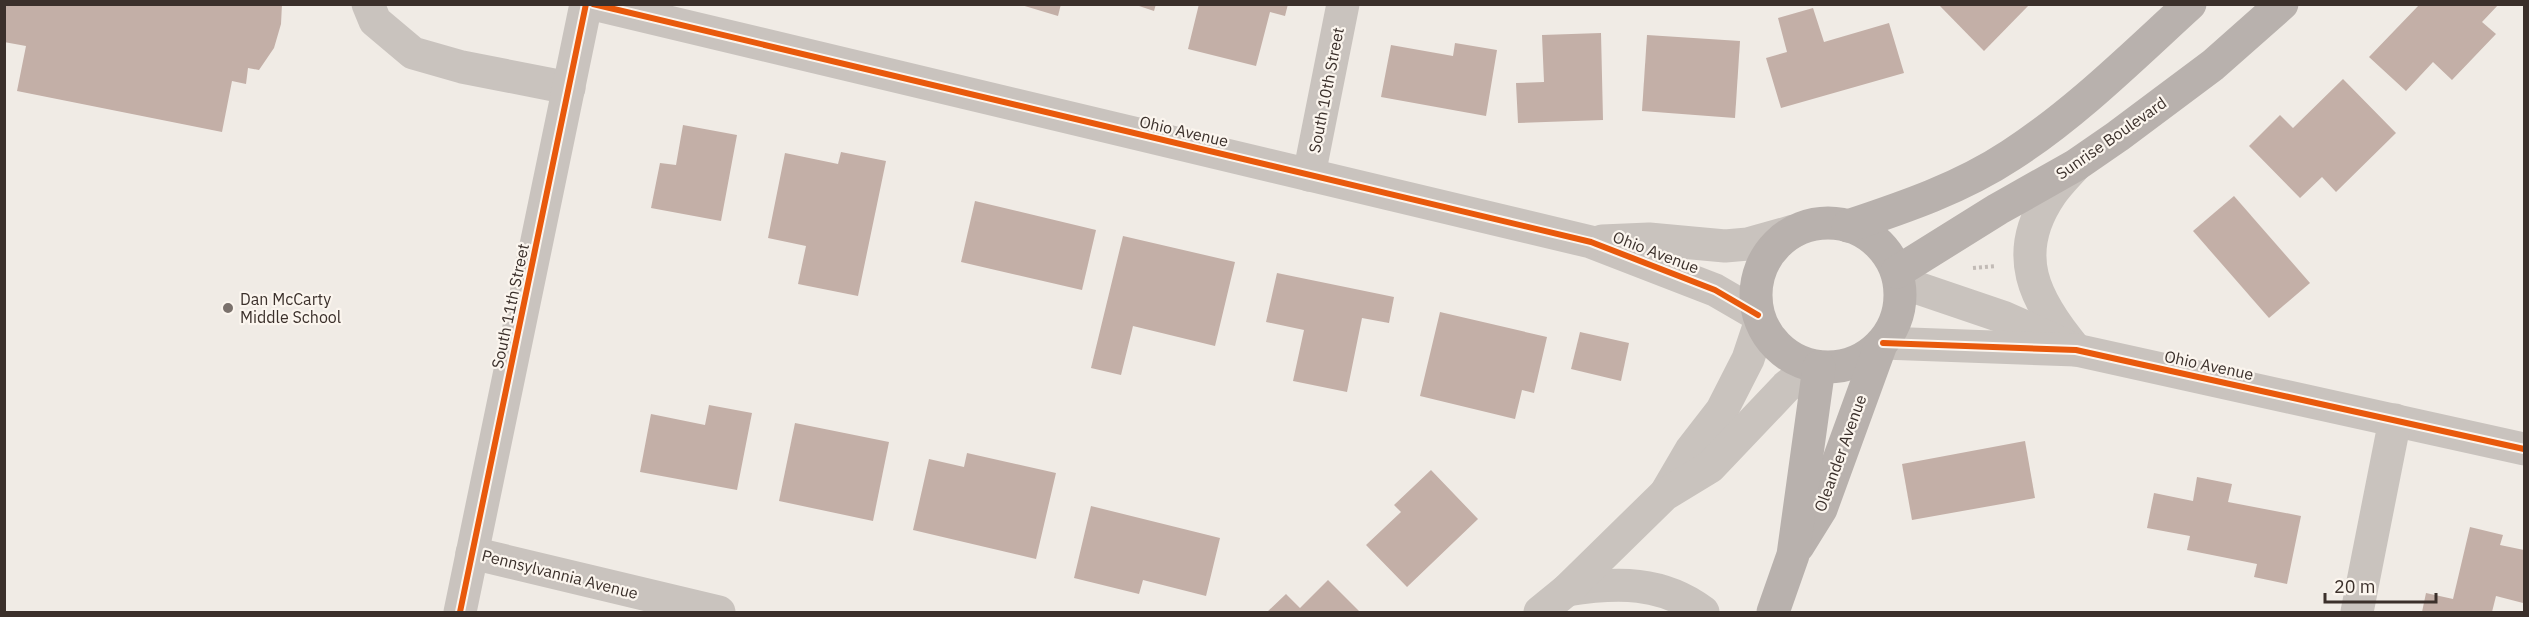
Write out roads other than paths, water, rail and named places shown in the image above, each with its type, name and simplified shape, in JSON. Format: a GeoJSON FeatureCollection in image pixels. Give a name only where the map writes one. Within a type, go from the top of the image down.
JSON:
{"type":"FeatureCollection","features":[{"type":"Feature","properties":{"kind":"main road"},"geometry":{"type":"LineString","coordinates":[[1848,226],[1919,202],[2012,155],[2077,105],[2190,4]]}},
{"type":"Feature","properties":{"kind":"main road","name":"Sunrise Boulevard"},"geometry":{"type":"LineString","coordinates":[[1898,277],[1998,209],[2076,165],[2213,65],[2282,4]]}},
{"type":"Feature","properties":{"kind":"main road"},"geometry":{"type":"LineString","coordinates":[[1830,223],[1848,226],[1864,232],[1878,243],[1889,257],[1898,277],[1897,314],[1881,345],[1862,360],[1841,367],[1815,367],[1790,357],[1773,342],[1759,319],[1755,295],[1761,267],[1765,258],[1778,243],[1794,231],[1812,225],[1830,223]]}},
{"type":"Feature","properties":{"kind":"main road","name":"Oleander Avenue"},"geometry":{"type":"LineString","coordinates":[[1773,612],[1793,555],[1821,509],[1881,345]]}},
{"type":"Feature","properties":{"kind":"main road","name":"Oleander Avenue"},"geometry":{"type":"LineString","coordinates":[[1793,555],[1815,367]]}},
{"type":"Feature","properties":{"kind":"street"},"geometry":{"type":"LineString","coordinates":[[368,4],[375,21],[413,53],[462,67],[569,88]]}},
{"type":"Feature","properties":{"kind":"street","name":"South 11th Street"},"geometry":{"type":"LineString","coordinates":[[460,612],[586,4]]}},
{"type":"Feature","properties":{"kind":"street","name":"Ohio Avenue"},"geometry":{"type":"LineString","coordinates":[[592,4],[1591,242],[1715,290],[1759,319]]}},
{"type":"Feature","properties":{"kind":"street","name":"South 10th Street"},"geometry":{"type":"LineString","coordinates":[[1309,175],[1343,4]]}},
{"type":"Feature","properties":{"kind":"street"},"geometry":{"type":"LineString","coordinates":[[2076,165],[2051,194],[2039,216],[2032,235],[2030,262],[2034,284],[2043,308],[2076,350]]}},
{"type":"Feature","properties":{"kind":"street","name":"Ohio Avenue"},"geometry":{"type":"LineString","coordinates":[[1591,242],[1649,240],[1725,246],[1749,244],[1794,231]]}},
{"type":"Feature","properties":{"kind":"street","name":"Ohio Avenue"},"geometry":{"type":"LineString","coordinates":[[1898,277],[2003,317],[2076,350]]}},
{"type":"Feature","properties":{"kind":"street"},"geometry":{"type":"LineString","coordinates":[[1664,495],[1691,450],[1722,410],[1748,358],[1759,319]]}},
{"type":"Feature","properties":{"kind":"street","name":"Ohio Avenue"},"geometry":{"type":"LineString","coordinates":[[1881,345],[2076,350],[2524,449]]}},
{"type":"Feature","properties":{"kind":"street"},"geometry":{"type":"LineString","coordinates":[[1540,612],[1568,590],[1664,495],[1710,467],[1786,387],[1815,367]]}},
{"type":"Feature","properties":{"kind":"street"},"geometry":{"type":"LineString","coordinates":[[2357,612],[2396,420]]}},
{"type":"Feature","properties":{"kind":"street","name":"Pennsylvannia Avenue"},"geometry":{"type":"LineString","coordinates":[[472,553],[719,612]]}},
{"type":"Feature","properties":{"kind":"street"},"geometry":{"type":"LineString","coordinates":[[1568,590],[1598,585],[1630,584],[1660,589],[1687,601],[1703,612]]}},
{"type":"Feature","properties":{"kind":"place","name":"Dan McCarty Middle School"},"geometry":{"type":"Point","coordinates":[228,308]}}]}
